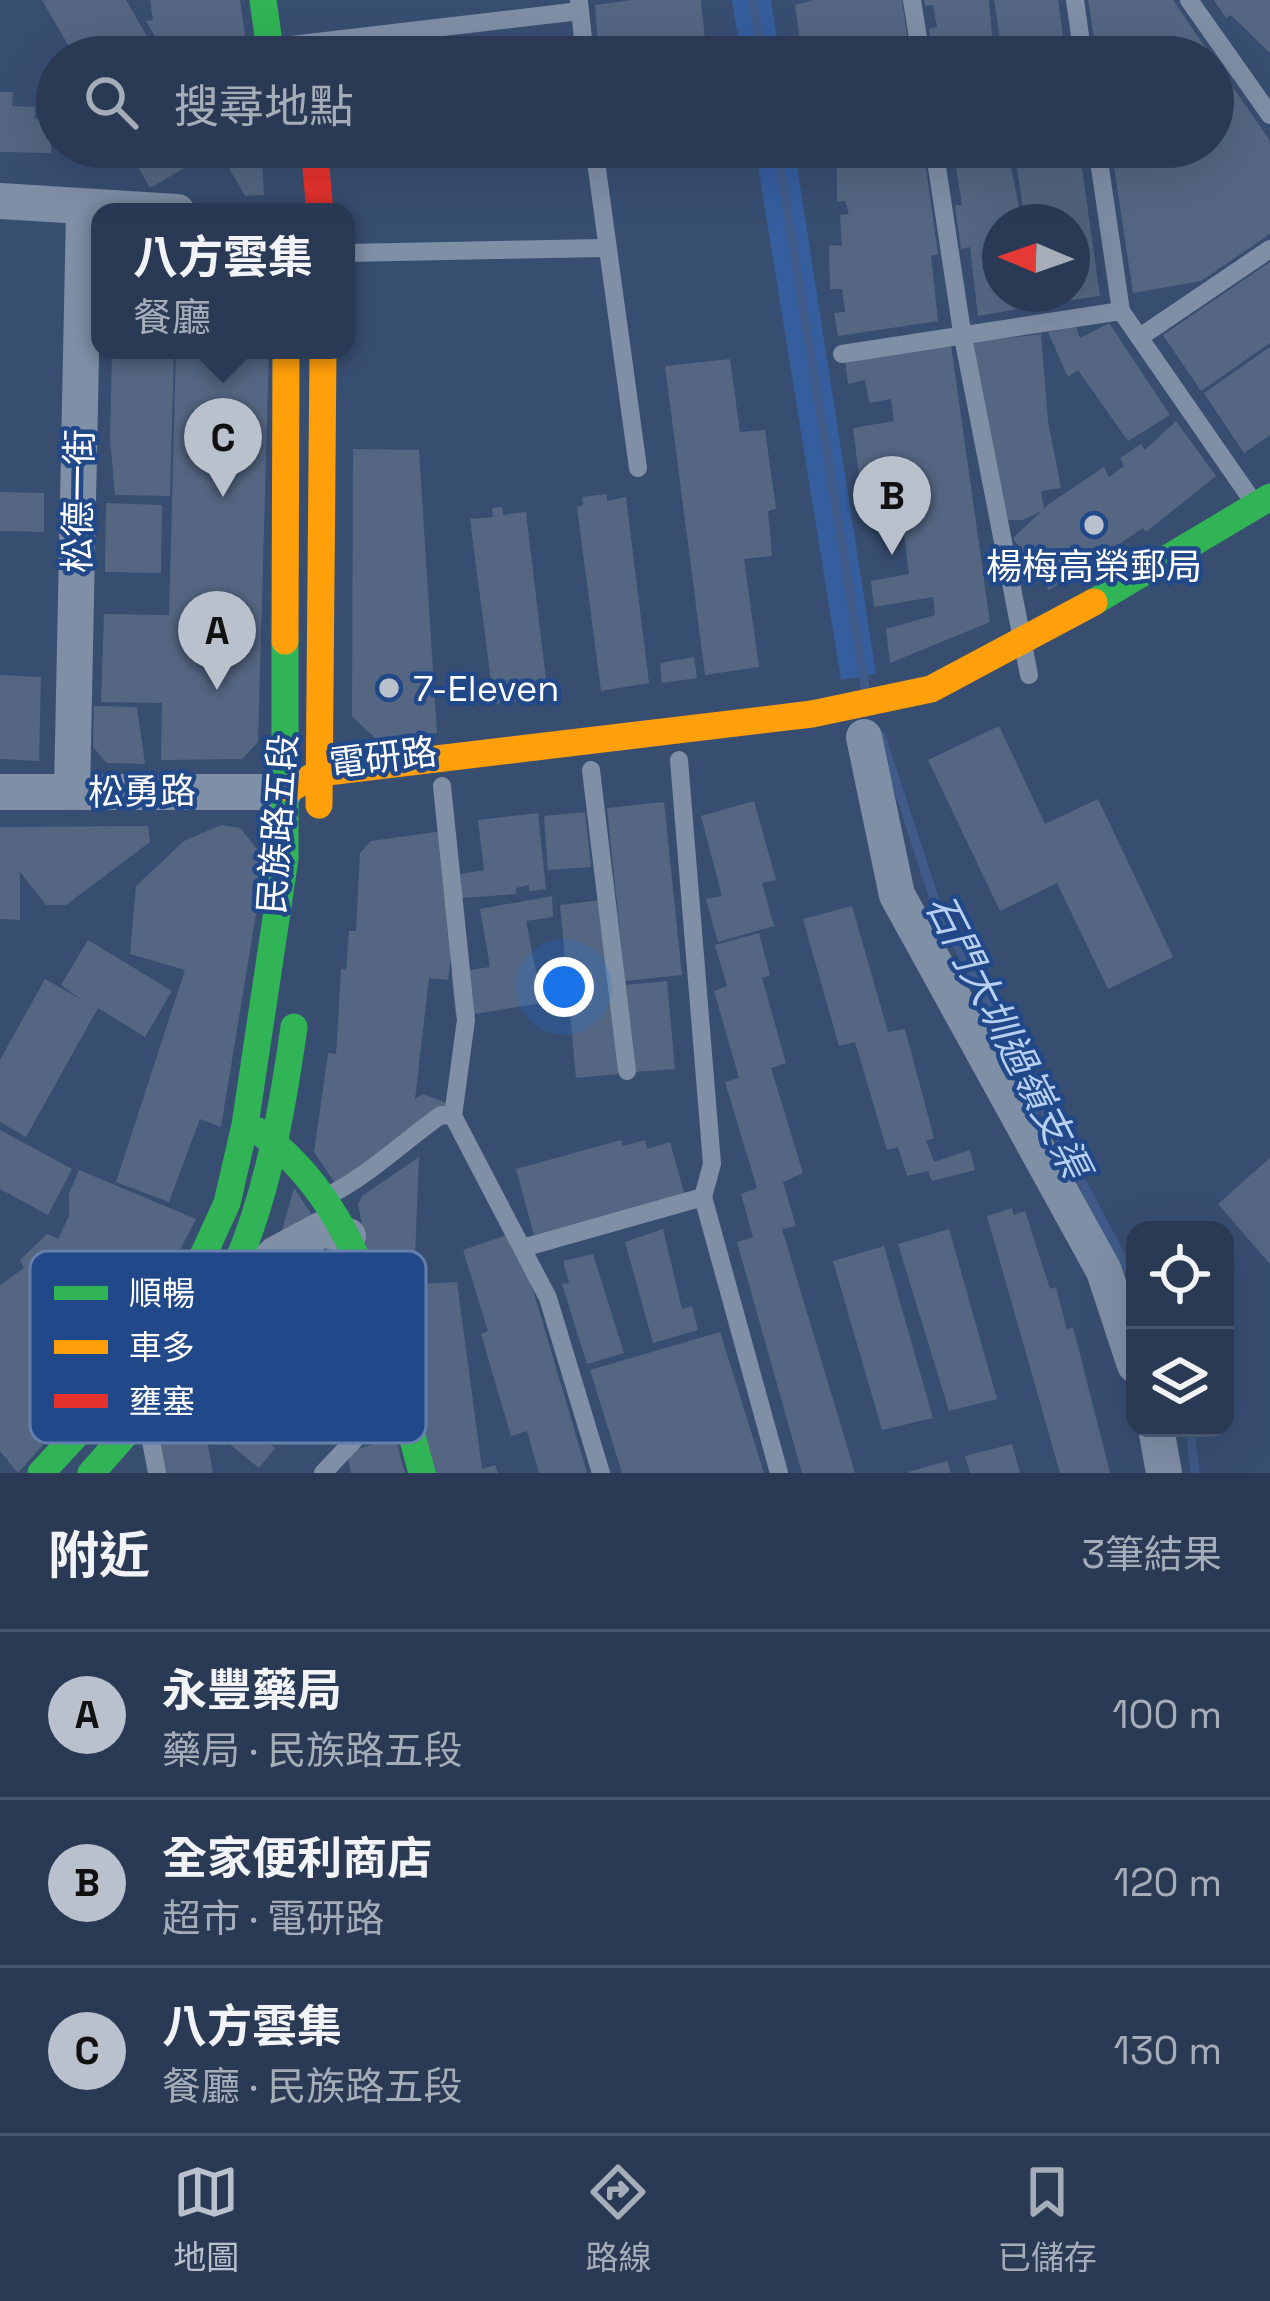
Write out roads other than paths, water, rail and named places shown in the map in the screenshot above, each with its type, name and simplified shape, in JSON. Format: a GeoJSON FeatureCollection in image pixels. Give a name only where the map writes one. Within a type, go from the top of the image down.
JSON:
{"type":"FeatureCollection","features":[{"type":"Feature","properties":{"kind":"main road"},"geometry":{"type":"LineString","coordinates":[[263,0],[268,36]]}},
{"type":"Feature","properties":{"kind":"main road"},"geometry":{"type":"LineString","coordinates":[[316,168],[319,203]]}},
{"type":"Feature","properties":{"kind":"main road","name":"民族路五段"},"geometry":{"type":"LineString","coordinates":[[286,359],[308,789],[317,840]]}},
{"type":"Feature","properties":{"kind":"main road","name":"民族路五段"},"geometry":{"type":"LineString","coordinates":[[207,1251],[226,1203],[244,1125],[284,859],[308,789],[323,359]]}},
{"type":"Feature","properties":{"kind":"main road","name":"電研路"},"geometry":{"type":"LineString","coordinates":[[308,789],[812,714],[931,688],[1020,646],[1266,510]]}},
{"type":"Feature","properties":{"kind":"main road"},"geometry":{"type":"LineString","coordinates":[[877,732],[1018,679]]}},
{"type":"Feature","properties":{"kind":"main road","name":"電研路"},"geometry":{"type":"LineString","coordinates":[[308,789],[442,786],[581,771]]}},
{"type":"Feature","properties":{"kind":"main road"},"geometry":{"type":"LineString","coordinates":[[247,1251],[280,1142],[298,1000]]}},
{"type":"Feature","properties":{"kind":"main road"},"geometry":{"type":"LineString","coordinates":[[244,1125],[280,1142],[326,1196],[353,1251]]}},
{"type":"Feature","properties":{"kind":"main road","name":"民族路五段"},"geometry":{"type":"LineString","coordinates":[[40,1473],[69,1443]]}},
{"type":"Feature","properties":{"kind":"main road"},"geometry":{"type":"LineString","coordinates":[[92,1473],[121,1443]]}},
{"type":"Feature","properties":{"kind":"main road"},"geometry":{"type":"LineString","coordinates":[[413,1443],[422,1473]]}},
{"type":"Feature","properties":{"kind":"street"},"geometry":{"type":"LineString","coordinates":[[0,201],[91,210]]}},
{"type":"Feature","properties":{"kind":"street","name":"松德一街"},"geometry":{"type":"LineString","coordinates":[[72,792],[84,210]]}},
{"type":"Feature","properties":{"kind":"street"},"geometry":{"type":"LineString","coordinates":[[877,732],[897,895],[1104,1271],[1126,1338]]}},
{"type":"Feature","properties":{"kind":"street","name":"松勇路"},"geometry":{"type":"LineString","coordinates":[[0,792],[308,789]]}},
{"type":"Feature","properties":{"kind":"street"},"geometry":{"type":"LineString","coordinates":[[282,1251],[323,1229],[348,1236]]}},
{"type":"Feature","properties":{"kind":"street"},"geometry":{"type":"LineString","coordinates":[[1158,1437],[1164,1473]]}},
{"type":"Feature","properties":{"kind":"lane"},"geometry":{"type":"LineString","coordinates":[[912,0],[918,36]]}},
{"type":"Feature","properties":{"kind":"lane"},"geometry":{"type":"LineString","coordinates":[[1075,0],[1080,36]]}},
{"type":"Feature","properties":{"kind":"lane"},"geometry":{"type":"LineString","coordinates":[[1189,0],[1214,36]]}},
{"type":"Feature","properties":{"kind":"lane"},"geometry":{"type":"LineString","coordinates":[[348,36],[579,5],[583,36]]}},
{"type":"Feature","properties":{"kind":"lane"},"geometry":{"type":"LineString","coordinates":[[1234,64],[1270,115]]}},
{"type":"Feature","properties":{"kind":"lane"},"geometry":{"type":"LineString","coordinates":[[596,168],[638,468]]}},
{"type":"Feature","properties":{"kind":"lane"},"geometry":{"type":"LineString","coordinates":[[937,168],[1020,646],[1018,679]]}},
{"type":"Feature","properties":{"kind":"lane"},"geometry":{"type":"LineString","coordinates":[[1099,168],[1121,311],[1143,335],[1266,510]]}},
{"type":"Feature","properties":{"kind":"lane"},"geometry":{"type":"LineString","coordinates":[[355,254],[604,248]]}},
{"type":"Feature","properties":{"kind":"lane"},"geometry":{"type":"LineString","coordinates":[[1143,335],[1270,249]]}},
{"type":"Feature","properties":{"kind":"lane"},"geometry":{"type":"LineString","coordinates":[[842,354],[1121,311]]}},
{"type":"Feature","properties":{"kind":"lane"},"geometry":{"type":"LineString","coordinates":[[680,760],[712,1164],[703,1197],[778,1473]]}},
{"type":"Feature","properties":{"kind":"lane"},"geometry":{"type":"LineString","coordinates":[[581,771],[627,1071]]}},
{"type":"Feature","properties":{"kind":"lane"},"geometry":{"type":"LineString","coordinates":[[442,786],[466,1020],[453,1116],[526,1247],[548,1298],[601,1473]]}},
{"type":"Feature","properties":{"kind":"lane"},"geometry":{"type":"LineString","coordinates":[[326,1196],[351,1184],[365,1168],[441,1115],[453,1116]]}},
{"type":"Feature","properties":{"kind":"lane"},"geometry":{"type":"LineString","coordinates":[[526,1247],[703,1197]]}},
{"type":"Feature","properties":{"kind":"lane"},"geometry":{"type":"LineString","coordinates":[[151,1443],[157,1473]]}},
{"type":"Feature","properties":{"kind":"lane"},"geometry":{"type":"LineString","coordinates":[[323,1473],[351,1443]]}},
{"type":"Feature","properties":{"kind":"waterway","name":"石門大圳過嶺支渠"},"geometry":{"type":"LineString","coordinates":[[753,0],[759,36]]}},
{"type":"Feature","properties":{"kind":"waterway","name":"石門大圳過嶺支渠"},"geometry":{"type":"LineString","coordinates":[[780,168],[865,686]]}},
{"type":"Feature","properties":{"kind":"waterway","name":"石門大圳過嶺支渠"},"geometry":{"type":"LineString","coordinates":[[881,736],[937,907],[1126,1266]]}},
{"type":"Feature","properties":{"kind":"waterway","name":"石門大圳過嶺支渠"},"geometry":{"type":"LineString","coordinates":[[1191,1437],[1195,1473]]}},
{"type":"Feature","properties":{"kind":"place","name":"八方雲集"},"geometry":{"type":"Point","coordinates":[223,497]}},
{"type":"Feature","properties":{"kind":"place","name":"楊梅高榮郵局"},"geometry":{"type":"Point","coordinates":[1094,525]}},
{"type":"Feature","properties":{"kind":"place","name":"全家便利商店"},"geometry":{"type":"Point","coordinates":[892,555]}},
{"type":"Feature","properties":{"kind":"place","name":"7-Eleven"},"geometry":{"type":"Point","coordinates":[389,688]}},
{"type":"Feature","properties":{"kind":"place","name":"永豐藥局"},"geometry":{"type":"Point","coordinates":[217,690]}}]}
